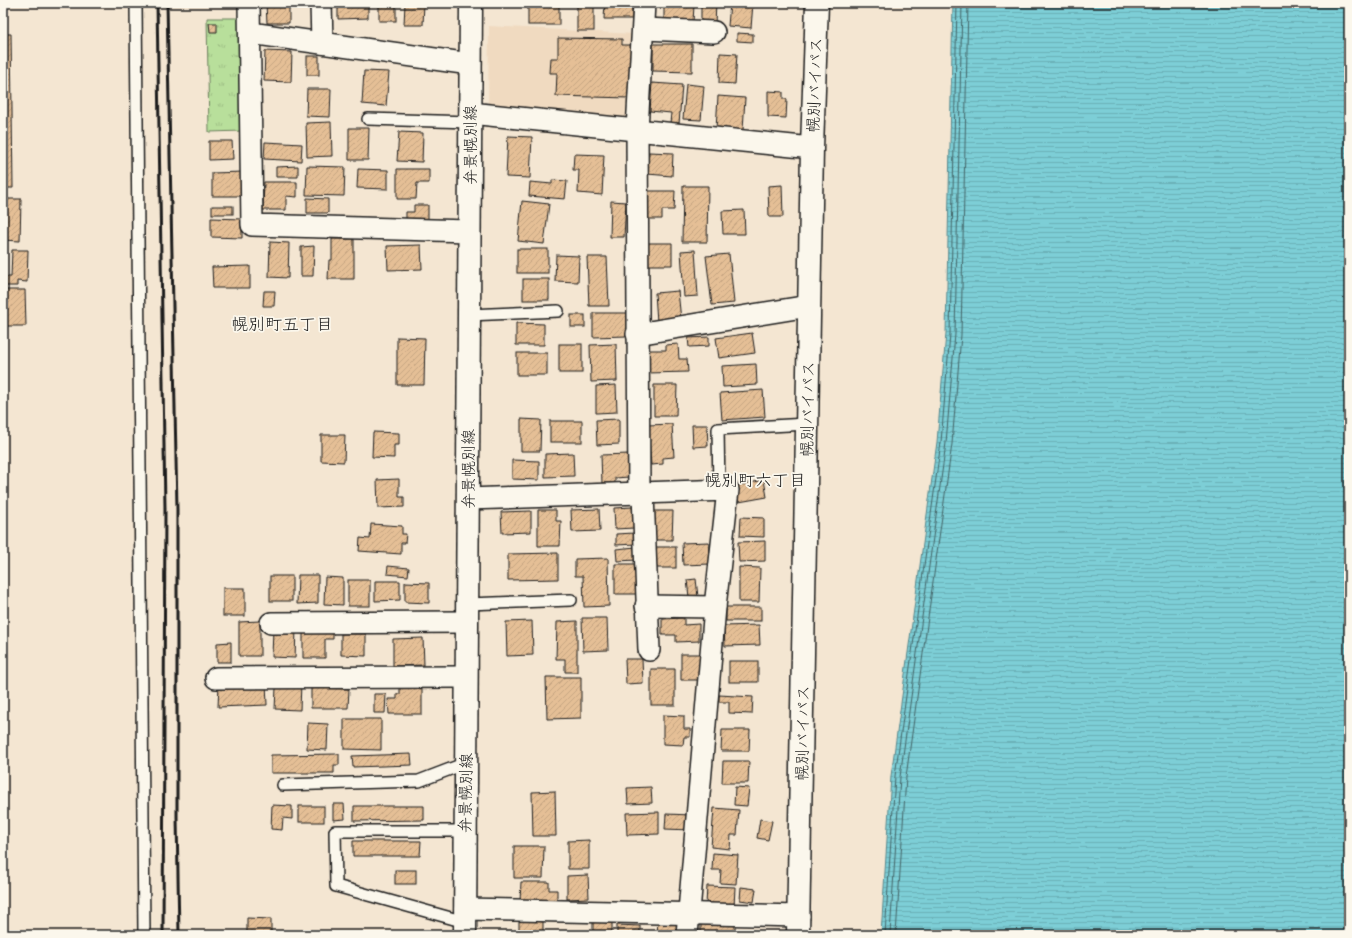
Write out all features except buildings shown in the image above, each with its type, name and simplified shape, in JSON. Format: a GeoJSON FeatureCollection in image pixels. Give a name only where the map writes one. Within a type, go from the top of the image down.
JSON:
{"type":"FeatureCollection","features":[{"type":"Feature","properties":{"kind":"main road","name":"弁景幌別線"},"geometry":{"type":"LineString","coordinates":[[465,922],[471,3]]}},
{"type":"Feature","properties":{"kind":"main road","name":"幌別バイパス"},"geometry":{"type":"LineString","coordinates":[[798,925],[812,148],[817,3]]}},
{"type":"Feature","properties":{"kind":"street"},"geometry":{"type":"LineString","coordinates":[[249,3],[252,225],[469,231]]}},
{"type":"Feature","properties":{"kind":"street"},"geometry":{"type":"LineString","coordinates":[[321,3],[322,43]]}},
{"type":"Feature","properties":{"kind":"street"},"geometry":{"type":"LineString","coordinates":[[644,3],[644,29],[637,130],[637,334],[641,494],[648,650]]}},
{"type":"Feature","properties":{"kind":"street"},"geometry":{"type":"LineString","coordinates":[[644,29],[714,32]]}},
{"type":"Feature","properties":{"kind":"street"},"geometry":{"type":"LineString","coordinates":[[250,32],[470,64]]}},
{"type":"Feature","properties":{"kind":"street"},"geometry":{"type":"LineString","coordinates":[[470,118],[637,130],[812,148]]}},
{"type":"Feature","properties":{"kind":"street"},"geometry":{"type":"LineString","coordinates":[[637,334],[809,306]]}},
{"type":"Feature","properties":{"kind":"street"},"geometry":{"type":"LineString","coordinates":[[468,499],[728,490],[715,607],[687,935]]}},
{"type":"Feature","properties":{"kind":"street"},"geometry":{"type":"LineString","coordinates":[[646,606],[715,607]]}},
{"type":"Feature","properties":{"kind":"street"},"geometry":{"type":"LineString","coordinates":[[271,623],[467,613]]}},
{"type":"Feature","properties":{"kind":"street"},"geometry":{"type":"LineString","coordinates":[[216,678],[466,677]]}},
{"type":"Feature","properties":{"kind":"street"},"geometry":{"type":"LineString","coordinates":[[465,922],[688,914],[798,925]]}},
{"type":"Feature","properties":{"kind":"lane"},"geometry":{"type":"LineString","coordinates":[[136,3],[144,935]]}},
{"type":"Feature","properties":{"kind":"lane"},"geometry":{"type":"LineString","coordinates":[[368,119],[470,118]]}},
{"type":"Feature","properties":{"kind":"lane"},"geometry":{"type":"LineString","coordinates":[[468,315],[558,311]]}},
{"type":"Feature","properties":{"kind":"lane"},"geometry":{"type":"LineString","coordinates":[[719,490],[718,429],[807,424]]}},
{"type":"Feature","properties":{"kind":"lane"},"geometry":{"type":"LineString","coordinates":[[467,613],[571,600]]}},
{"type":"Feature","properties":{"kind":"lane"},"geometry":{"type":"LineString","coordinates":[[283,785],[419,781],[466,763]]}},
{"type":"Feature","properties":{"kind":"lane"},"geometry":{"type":"LineString","coordinates":[[465,831],[336,831],[336,886],[465,922]]}},
{"type":"Feature","properties":{"kind":"shaded area"},"geometry":{"type":"Polygon","coordinates":[[[489,26],[634,34],[630,119],[488,106],[489,26]]]}},
{"type":"Feature","properties":{"kind":"green space"},"geometry":{"type":"Polygon","coordinates":[[[207,18],[243,18],[243,131],[209,132],[207,18]]]}},
{"type":"Feature","properties":{"kind":"water"},"geometry":{"type":"Polygon","coordinates":[[[953,3],[1349,3],[1349,935],[881,935],[891,776],[937,442],[946,333],[953,3]]]}},
{"type":"Feature","properties":{"kind":"railway"},"geometry":{"type":"LineString","coordinates":[[157,3],[165,508],[163,935]]}},
{"type":"Feature","properties":{"kind":"railway"},"geometry":{"type":"LineString","coordinates":[[167,3],[177,509],[177,816],[179,935]]}},
{"type":"Feature","properties":{"kind":"district","name":"幌別町五丁目"},"geometry":{"type":"Point","coordinates":[282,324]}},
{"type":"Feature","properties":{"kind":"district","name":"幌別町六丁目"},"geometry":{"type":"Point","coordinates":[755,480]}}]}
